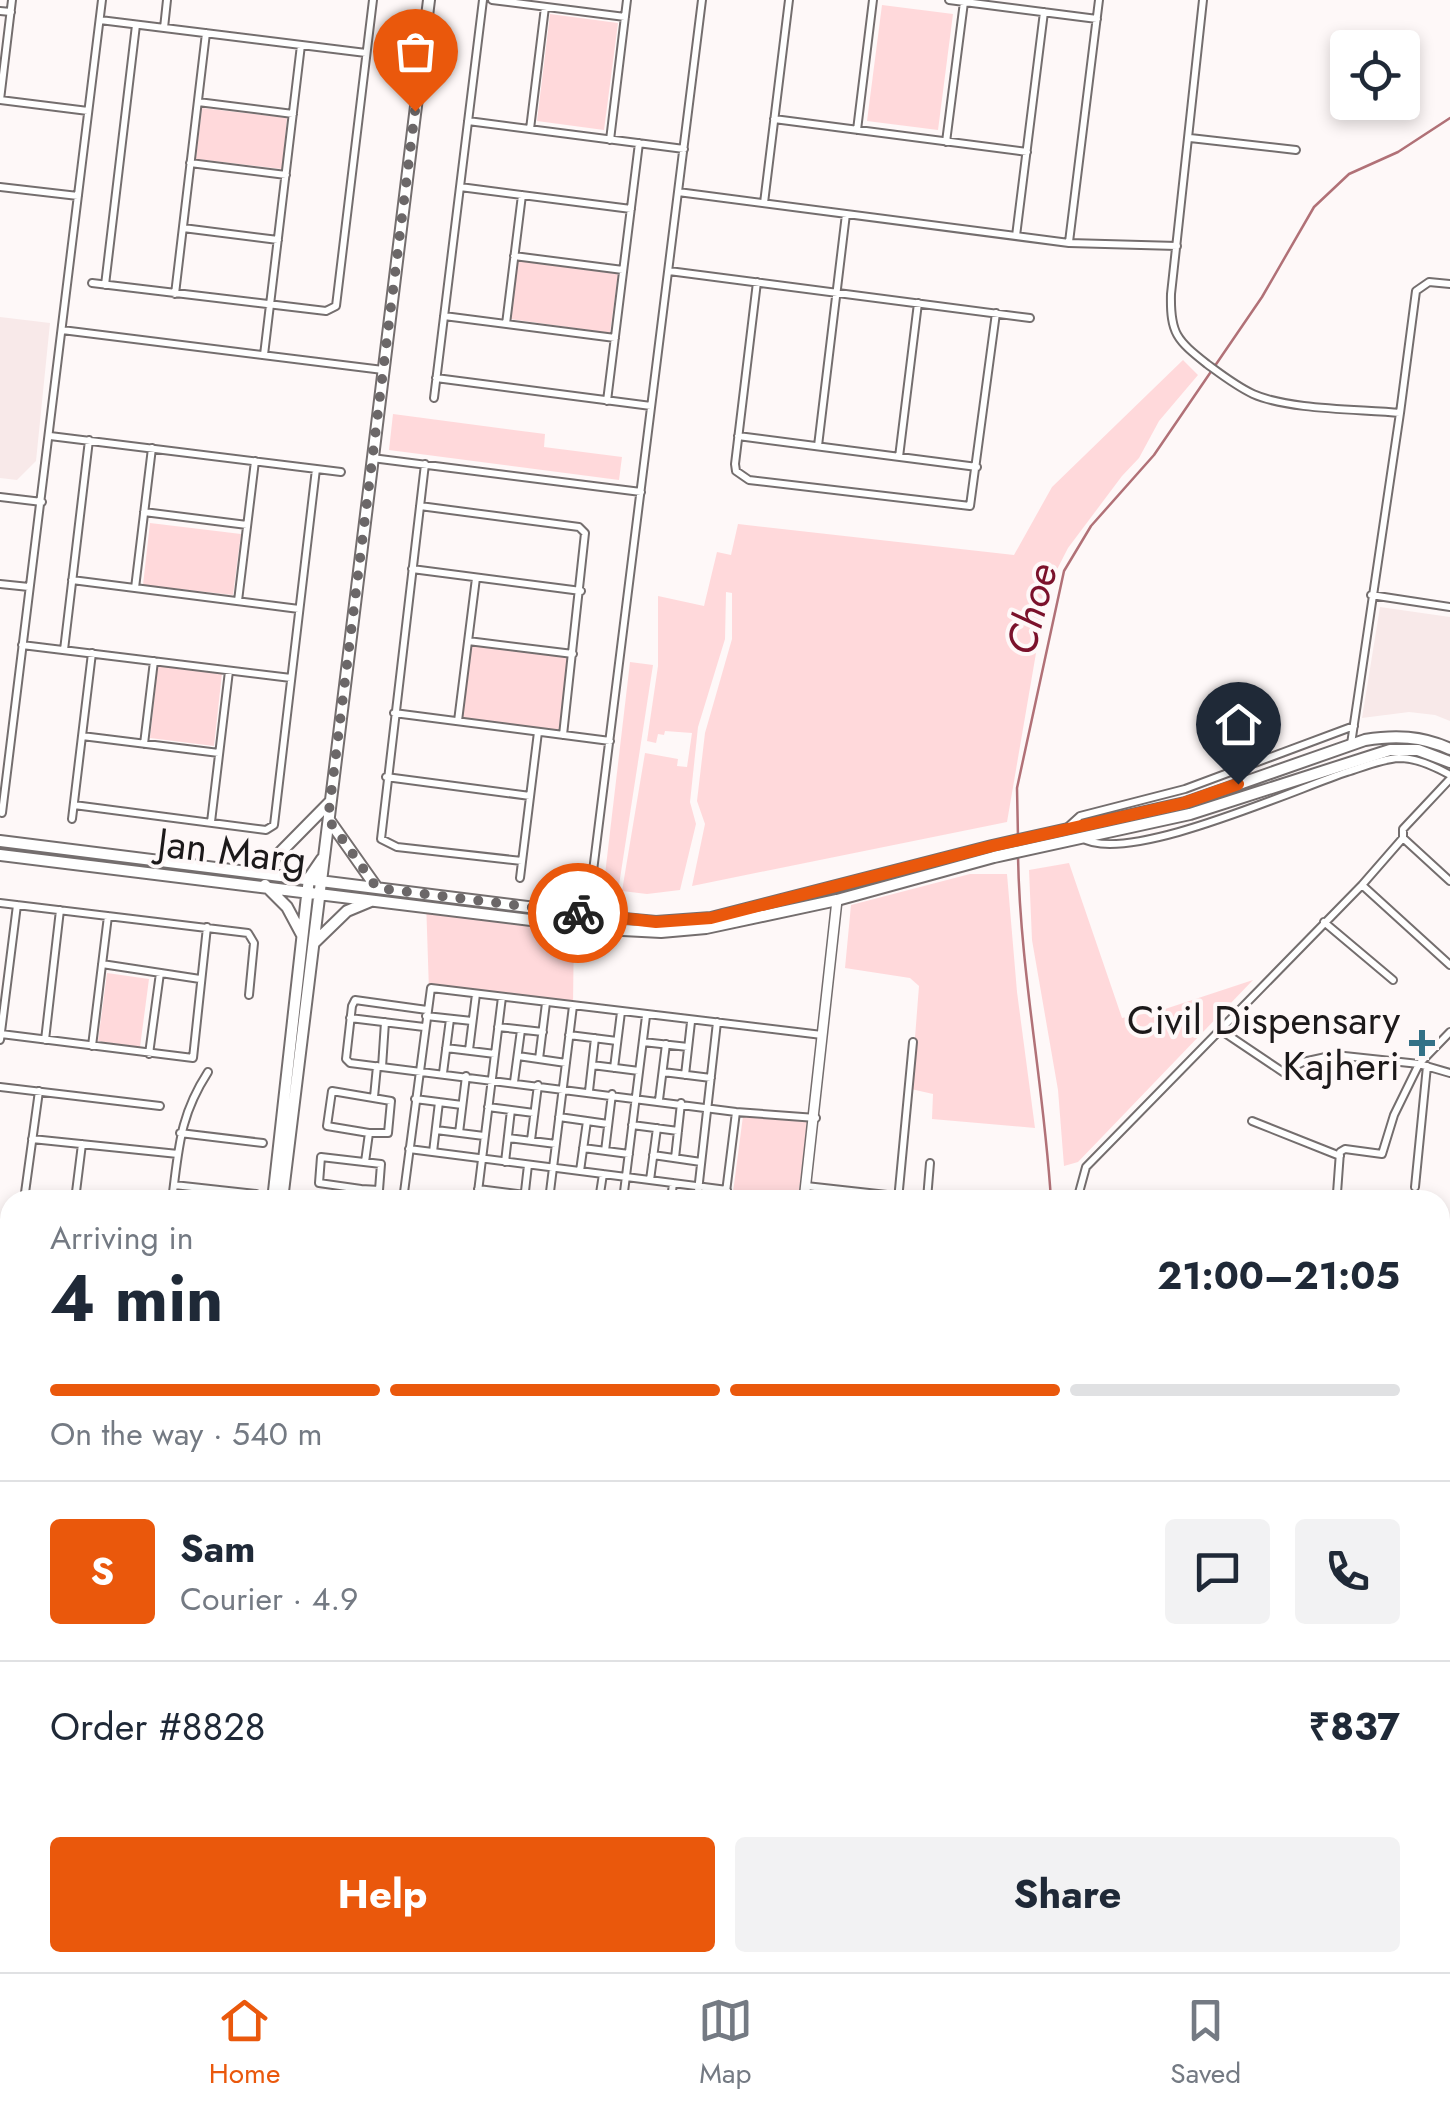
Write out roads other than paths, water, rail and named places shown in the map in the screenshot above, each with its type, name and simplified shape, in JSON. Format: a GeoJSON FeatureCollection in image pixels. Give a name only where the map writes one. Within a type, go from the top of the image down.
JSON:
{"type":"FeatureCollection","features":[{"type":"Feature","properties":{"kind":"main road"},"geometry":{"type":"LineString","coordinates":[[283,1190],[429,0]]}},
{"type":"Feature","properties":{"kind":"main road","name":"Jan Marg"},"geometry":{"type":"LineString","coordinates":[[1046,840],[1065,830],[1184,803],[1391,735],[1433,741],[1450,749]]}},
{"type":"Feature","properties":{"kind":"main road","name":"Jan Marg"},"geometry":{"type":"LineString","coordinates":[[587,921],[605,916],[629,925],[711,918],[1046,840],[1081,837],[1190,814],[1390,750],[1418,750],[1450,762]]}},
{"type":"Feature","properties":{"kind":"main road"},"geometry":{"type":"LineString","coordinates":[[261,872],[330,801]]}},
{"type":"Feature","properties":{"kind":"main road"},"geometry":{"type":"LineString","coordinates":[[313,944],[347,911],[376,893],[328,819]]}},
{"type":"Feature","properties":{"kind":"main road"},"geometry":{"type":"LineString","coordinates":[[0,841],[261,872],[308,884]]}},
{"type":"Feature","properties":{"kind":"main road","name":"Jan Marg"},"geometry":{"type":"LineString","coordinates":[[0,854],[265,886],[308,884],[661,932],[706,928],[837,900],[993,852]]}},
{"type":"Feature","properties":{"kind":"main road"},"geometry":{"type":"LineString","coordinates":[[273,1190],[308,884],[322,859]]}},
{"type":"Feature","properties":{"kind":"main road"},"geometry":{"type":"LineString","coordinates":[[265,886],[287,907],[302,936]]}},
{"type":"Feature","properties":{"kind":"street"},"geometry":{"type":"LineString","coordinates":[[12,0],[0,100],[88,111]]}},
{"type":"Feature","properties":{"kind":"street"},"geometry":{"type":"LineString","coordinates":[[2,813],[102,0]]}},
{"type":"Feature","properties":{"kind":"street"},"geometry":{"type":"LineString","coordinates":[[164,28],[167,0]]}},
{"type":"Feature","properties":{"kind":"street"},"geometry":{"type":"LineString","coordinates":[[92,283],[270,306],[326,311],[336,306],[373,0]]}},
{"type":"Feature","properties":{"kind":"street"},"geometry":{"type":"LineString","coordinates":[[434,398],[483,0]]}},
{"type":"Feature","properties":{"kind":"street"},"geometry":{"type":"LineString","coordinates":[[492,0],[625,17]]}},
{"type":"Feature","properties":{"kind":"street"},"geometry":{"type":"LineString","coordinates":[[610,140],[628,0]]}},
{"type":"Feature","properties":{"kind":"street"},"geometry":{"type":"LineString","coordinates":[[587,921],[702,0]]}},
{"type":"Feature","properties":{"kind":"street"},"geometry":{"type":"LineString","coordinates":[[764,203],[790,0]]}},
{"type":"Feature","properties":{"kind":"street"},"geometry":{"type":"LineString","coordinates":[[857,130],[873,0]]}},
{"type":"Feature","properties":{"kind":"street"},"geometry":{"type":"LineString","coordinates":[[950,0],[1097,19]]}},
{"type":"Feature","properties":{"kind":"street"},"geometry":{"type":"LineString","coordinates":[[1069,242],[1099,0]]}},
{"type":"Feature","properties":{"kind":"street"},"geometry":{"type":"LineString","coordinates":[[1202,0],[1171,322],[1182,344],[1232,384],[1256,396],[1400,413]]}},
{"type":"Feature","properties":{"kind":"street"},"geometry":{"type":"LineString","coordinates":[[946,142],[964,2]]}},
{"type":"Feature","properties":{"kind":"street"},"geometry":{"type":"LineString","coordinates":[[530,129],[545,7]]}},
{"type":"Feature","properties":{"kind":"street"},"geometry":{"type":"LineString","coordinates":[[0,10],[11,12]]}},
{"type":"Feature","properties":{"kind":"street"},"geometry":{"type":"LineString","coordinates":[[1016,236],[1044,12]]}},
{"type":"Feature","properties":{"kind":"street"},"geometry":{"type":"LineString","coordinates":[[99,20],[366,53]]}},
{"type":"Feature","properties":{"kind":"street"},"geometry":{"type":"LineString","coordinates":[[106,285],[136,25]]}},
{"type":"Feature","properties":{"kind":"street"},"geometry":{"type":"LineString","coordinates":[[175,294],[206,34]]}},
{"type":"Feature","properties":{"kind":"street"},"geometry":{"type":"LineString","coordinates":[[264,355],[301,45]]}},
{"type":"Feature","properties":{"kind":"street"},"geometry":{"type":"LineString","coordinates":[[198,102],[293,114]]}},
{"type":"Feature","properties":{"kind":"street"},"geometry":{"type":"LineString","coordinates":[[774,120],[1027,152]]}},
{"type":"Feature","properties":{"kind":"street"},"geometry":{"type":"LineString","coordinates":[[468,121],[684,149]]}},
{"type":"Feature","properties":{"kind":"street"},"geometry":{"type":"LineString","coordinates":[[1190,138],[1296,150]]}},
{"type":"Feature","properties":{"kind":"street"},"geometry":{"type":"LineString","coordinates":[[607,400],[639,143]]}},
{"type":"Feature","properties":{"kind":"street"},"geometry":{"type":"LineString","coordinates":[[190,163],[286,174]]}},
{"type":"Feature","properties":{"kind":"street"},"geometry":{"type":"LineString","coordinates":[[460,186],[631,209]]}},
{"type":"Feature","properties":{"kind":"street"},"geometry":{"type":"LineString","coordinates":[[0,187],[78,196]]}},
{"type":"Feature","properties":{"kind":"street"},"geometry":{"type":"LineString","coordinates":[[678,192],[1069,242],[1177,246]]}},
{"type":"Feature","properties":{"kind":"street"},"geometry":{"type":"LineString","coordinates":[[506,324],[522,194]]}},
{"type":"Feature","properties":{"kind":"street"},"geometry":{"type":"LineString","coordinates":[[818,446],[846,214]]}},
{"type":"Feature","properties":{"kind":"street"},"geometry":{"type":"LineString","coordinates":[[183,228],[278,240]]}},
{"type":"Feature","properties":{"kind":"street"},"geometry":{"type":"LineString","coordinates":[[514,256],[623,270]]}},
{"type":"Feature","properties":{"kind":"street"},"geometry":{"type":"LineString","coordinates":[[668,271],[1030,318]]}},
{"type":"Feature","properties":{"kind":"street"},"geometry":{"type":"LineString","coordinates":[[758,282],[734,464],[748,480],[966,507],[972,504],[996,313]]}},
{"type":"Feature","properties":{"kind":"street"},"geometry":{"type":"LineString","coordinates":[[1351,745],[1416,291],[1429,282],[1450,284]]}},
{"type":"Feature","properties":{"kind":"street"},"geometry":{"type":"LineString","coordinates":[[899,456],[918,303]]}},
{"type":"Feature","properties":{"kind":"street"},"geometry":{"type":"LineString","coordinates":[[444,316],[615,338]]}},
{"type":"Feature","properties":{"kind":"street"},"geometry":{"type":"LineString","coordinates":[[62,330],[383,370]]}},
{"type":"Feature","properties":{"kind":"street"},"geometry":{"type":"LineString","coordinates":[[436,378],[651,406]]}},
{"type":"Feature","properties":{"kind":"street"},"geometry":{"type":"LineString","coordinates":[[50,436],[341,472]]}},
{"type":"Feature","properties":{"kind":"street"},"geometry":{"type":"LineString","coordinates":[[738,436],[977,467]]}},
{"type":"Feature","properties":{"kind":"street"},"geometry":{"type":"LineString","coordinates":[[64,650],[89,440]]}},
{"type":"Feature","properties":{"kind":"street"},"geometry":{"type":"LineString","coordinates":[[135,588],[152,448]]}},
{"type":"Feature","properties":{"kind":"street"},"geometry":{"type":"LineString","coordinates":[[372,458],[641,492]]}},
{"type":"Feature","properties":{"kind":"street"},"geometry":{"type":"LineString","coordinates":[[238,601],[255,461]]}},
{"type":"Feature","properties":{"kind":"street"},"geometry":{"type":"LineString","coordinates":[[425,464],[381,838],[387,844],[522,860]]}},
{"type":"Feature","properties":{"kind":"street"},"geometry":{"type":"LineString","coordinates":[[74,805],[266,830],[274,825],[316,468]]}},
{"type":"Feature","properties":{"kind":"street"},"geometry":{"type":"LineString","coordinates":[[0,497],[42,502]]}},
{"type":"Feature","properties":{"kind":"street"},"geometry":{"type":"LineString","coordinates":[[420,506],[579,527],[584,533],[581,591],[563,735]]}},
{"type":"Feature","properties":{"kind":"street"},"geometry":{"type":"LineString","coordinates":[[144,512],[248,525]]}},
{"type":"Feature","properties":{"kind":"street"},"geometry":{"type":"LineString","coordinates":[[412,569],[581,591]]}},
{"type":"Feature","properties":{"kind":"street"},"geometry":{"type":"LineString","coordinates":[[458,721],[476,578]]}},
{"type":"Feature","properties":{"kind":"street"},"geometry":{"type":"LineString","coordinates":[[72,580],[299,608]]}},
{"type":"Feature","properties":{"kind":"street"},"geometry":{"type":"LineString","coordinates":[[0,584],[29,588]]}},
{"type":"Feature","properties":{"kind":"street"},"geometry":{"type":"LineString","coordinates":[[1371,596],[1450,607]]}},
{"type":"Feature","properties":{"kind":"street"},"geometry":{"type":"LineString","coordinates":[[468,641],[573,654]]}},
{"type":"Feature","properties":{"kind":"street"},"geometry":{"type":"LineString","coordinates":[[22,645],[291,678]]}},
{"type":"Feature","properties":{"kind":"street"},"geometry":{"type":"LineString","coordinates":[[72,819],[92,653]]}},
{"type":"Feature","properties":{"kind":"street"},"geometry":{"type":"LineString","coordinates":[[144,744],[154,661]]}},
{"type":"Feature","properties":{"kind":"street"},"geometry":{"type":"LineString","coordinates":[[211,822],[230,670]]}},
{"type":"Feature","properties":{"kind":"street"},"geometry":{"type":"LineString","coordinates":[[394,713],[610,741]]}},
{"type":"Feature","properties":{"kind":"street"},"geometry":{"type":"LineString","coordinates":[[1065,830],[1080,816],[1185,790],[1354,726]]}},
{"type":"Feature","properties":{"kind":"street"},"geometry":{"type":"LineString","coordinates":[[520,878],[538,732]]}},
{"type":"Feature","properties":{"kind":"street"},"geometry":{"type":"LineString","coordinates":[[82,736],[220,753]]}},
{"type":"Feature","properties":{"kind":"street"},"geometry":{"type":"LineString","coordinates":[[1080,1190],[1086,1167],[1362,885],[1403,838],[1403,829],[1450,777],[1400,758],[1326,779],[1185,830],[1112,845],[1097,845],[1081,837]]}},
{"type":"Feature","properties":{"kind":"street"},"geometry":{"type":"LineString","coordinates":[[386,777],[530,796]]}},
{"type":"Feature","properties":{"kind":"street"},"geometry":{"type":"LineString","coordinates":[[1403,838],[1450,880]]}},
{"type":"Feature","properties":{"kind":"street"},"geometry":{"type":"LineString","coordinates":[[1362,885],[1450,965]]}},
{"type":"Feature","properties":{"kind":"street"},"geometry":{"type":"LineString","coordinates":[[805,1190],[837,900]]}},
{"type":"Feature","properties":{"kind":"street"},"geometry":{"type":"LineString","coordinates":[[0,903],[248,933],[254,938],[249,994]]}},
{"type":"Feature","properties":{"kind":"street"},"geometry":{"type":"LineString","coordinates":[[17,905],[0,1037],[194,1058],[207,927]]}},
{"type":"Feature","properties":{"kind":"street"},"geometry":{"type":"LineString","coordinates":[[45,1040],[60,910]]}},
{"type":"Feature","properties":{"kind":"street"},"geometry":{"type":"LineString","coordinates":[[92,1046],[108,916]]}},
{"type":"Feature","properties":{"kind":"street"},"geometry":{"type":"LineString","coordinates":[[1324,922],[1393,980]]}},
{"type":"Feature","properties":{"kind":"street"},"geometry":{"type":"LineString","coordinates":[[102,964],[200,979]]}},
{"type":"Feature","properties":{"kind":"street"},"geometry":{"type":"LineString","coordinates":[[149,1054],[160,973]]}},
{"type":"Feature","properties":{"kind":"street"},"geometry":{"type":"LineString","coordinates":[[404,1190],[431,988],[823,1035]]}},
{"type":"Feature","properties":{"kind":"street"},"geometry":{"type":"LineString","coordinates":[[469,1050],[476,994]]}},
{"type":"Feature","properties":{"kind":"street"},"geometry":{"type":"LineString","coordinates":[[481,1190],[478,1189],[502,997]]}},
{"type":"Feature","properties":{"kind":"street"},"geometry":{"type":"LineString","coordinates":[[472,1022],[358,1000],[352,1006],[346,1059],[350,1063],[736,1112],[816,1118]]}},
{"type":"Feature","properties":{"kind":"street"},"geometry":{"type":"LineString","coordinates":[[540,1059],[546,1003]]}},
{"type":"Feature","properties":{"kind":"street"},"geometry":{"type":"LineString","coordinates":[[550,1190],[573,1006]]}},
{"type":"Feature","properties":{"kind":"street"},"geometry":{"type":"LineString","coordinates":[[614,1068],[620,1012]]}},
{"type":"Feature","properties":{"kind":"street"},"geometry":{"type":"LineString","coordinates":[[624,1190],[646,1016]]}},
{"type":"Feature","properties":{"kind":"street"},"geometry":{"type":"LineString","coordinates":[[350,1018],[424,1027]]}},
{"type":"Feature","properties":{"kind":"street"},"geometry":{"type":"LineString","coordinates":[[443,1073],[450,1018]]}},
{"type":"Feature","properties":{"kind":"street"},"geometry":{"type":"LineString","coordinates":[[374,1097],[385,1022]]}},
{"type":"Feature","properties":{"kind":"street"},"geometry":{"type":"LineString","coordinates":[[685,1075],[692,1022]]}},
{"type":"Feature","properties":{"kind":"street"},"geometry":{"type":"LineString","coordinates":[[697,1190],[717,1022]]}},
{"type":"Feature","properties":{"kind":"street"},"geometry":{"type":"LineString","coordinates":[[498,1027],[543,1032]]}},
{"type":"Feature","properties":{"kind":"street"},"geometry":{"type":"LineString","coordinates":[[514,1082],[521,1030]]}},
{"type":"Feature","properties":{"kind":"street"},"geometry":{"type":"LineString","coordinates":[[1218,1030],[1283,1072],[1335,1055],[1450,1073]]}},
{"type":"Feature","properties":{"kind":"street"},"geometry":{"type":"LineString","coordinates":[[1337,1190],[1340,1156],[1345,1150],[1382,1154],[1394,1115],[1423,1066],[1450,1032]]}},
{"type":"Feature","properties":{"kind":"street"},"geometry":{"type":"LineString","coordinates":[[569,1035],[617,1041]]}},
{"type":"Feature","properties":{"kind":"street"},"geometry":{"type":"LineString","coordinates":[[589,1092],[595,1038]]}},
{"type":"Feature","properties":{"kind":"street"},"geometry":{"type":"LineString","coordinates":[[643,1042],[688,1048]]}},
{"type":"Feature","properties":{"kind":"street"},"geometry":{"type":"LineString","coordinates":[[899,1190],[912,1042]]}},
{"type":"Feature","properties":{"kind":"street"},"geometry":{"type":"LineString","coordinates":[[659,1100],[666,1044]]}},
{"type":"Feature","properties":{"kind":"street"},"geometry":{"type":"LineString","coordinates":[[446,1048],[495,1054]]}},
{"type":"Feature","properties":{"kind":"street"},"geometry":{"type":"LineString","coordinates":[[518,1056],[566,1062]]}},
{"type":"Feature","properties":{"kind":"street"},"geometry":{"type":"LineString","coordinates":[[592,1065],[639,1071]]}},
{"type":"Feature","properties":{"kind":"street"},"geometry":{"type":"LineString","coordinates":[[1415,1187],[1423,1066]]}},
{"type":"Feature","properties":{"kind":"street"},"geometry":{"type":"LineString","coordinates":[[173,1190],[180,1133],[190,1101],[208,1072]]}},
{"type":"Feature","properties":{"kind":"street"},"geometry":{"type":"LineString","coordinates":[[663,1072],[712,1078]]}},
{"type":"Feature","properties":{"kind":"street"},"geometry":{"type":"LineString","coordinates":[[459,1133],[466,1076]]}},
{"type":"Feature","properties":{"kind":"street"},"geometry":{"type":"LineString","coordinates":[[531,1140],[538,1085]]}},
{"type":"Feature","properties":{"kind":"street"},"geometry":{"type":"LineString","coordinates":[[0,1087],[160,1106]]}},
{"type":"Feature","properties":{"kind":"street"},"geometry":{"type":"LineString","coordinates":[[25,1190],[39,1091]]}},
{"type":"Feature","properties":{"kind":"street"},"geometry":{"type":"LineString","coordinates":[[332,1091],[391,1101],[388,1133],[369,1133],[330,1128],[326,1123],[332,1091]]}},
{"type":"Feature","properties":{"kind":"street"},"geometry":{"type":"LineString","coordinates":[[605,1151],[612,1094]]}},
{"type":"Feature","properties":{"kind":"street"},"geometry":{"type":"LineString","coordinates":[[416,1099],[462,1105]]}},
{"type":"Feature","properties":{"kind":"street"},"geometry":{"type":"LineString","coordinates":[[433,1152],[440,1102]]}},
{"type":"Feature","properties":{"kind":"street"},"geometry":{"type":"LineString","coordinates":[[674,1158],[681,1103]]}},
{"type":"Feature","properties":{"kind":"street"},"geometry":{"type":"LineString","coordinates":[[488,1107],[534,1113]]}},
{"type":"Feature","properties":{"kind":"street"},"geometry":{"type":"LineString","coordinates":[[505,1162],[512,1110]]}},
{"type":"Feature","properties":{"kind":"street"},"geometry":{"type":"LineString","coordinates":[[409,1150],[726,1190],[736,1112]]}},
{"type":"Feature","properties":{"kind":"street"},"geometry":{"type":"LineString","coordinates":[[559,1118],[608,1124]]}},
{"type":"Feature","properties":{"kind":"street"},"geometry":{"type":"LineString","coordinates":[[580,1172],[587,1121]]}},
{"type":"Feature","properties":{"kind":"street"},"geometry":{"type":"LineString","coordinates":[[1252,1122],[1340,1156]]}},
{"type":"Feature","properties":{"kind":"street"},"geometry":{"type":"LineString","coordinates":[[632,1125],[678,1131]]}},
{"type":"Feature","properties":{"kind":"street"},"geometry":{"type":"LineString","coordinates":[[650,1180],[656,1128]]}},
{"type":"Feature","properties":{"kind":"street"},"geometry":{"type":"LineString","coordinates":[[436,1130],[485,1136]]}},
{"type":"Feature","properties":{"kind":"street"},"geometry":{"type":"LineString","coordinates":[[180,1133],[263,1143]]}},
{"type":"Feature","properties":{"kind":"street"},"geometry":{"type":"LineString","coordinates":[[365,1162],[369,1133]]}},
{"type":"Feature","properties":{"kind":"street"},"geometry":{"type":"LineString","coordinates":[[508,1138],[556,1144]]}},
{"type":"Feature","properties":{"kind":"street"},"geometry":{"type":"LineString","coordinates":[[32,1139],[178,1154]]}},
{"type":"Feature","properties":{"kind":"street"},"geometry":{"type":"LineString","coordinates":[[75,1190],[82,1144]]}},
{"type":"Feature","properties":{"kind":"street"},"geometry":{"type":"LineString","coordinates":[[583,1148],[629,1154]]}},
{"type":"Feature","properties":{"kind":"street"},"geometry":{"type":"LineString","coordinates":[[324,1156],[382,1166],[380,1189],[361,1189],[320,1184],[320,1160],[324,1156]]}},
{"type":"Feature","properties":{"kind":"street"},"geometry":{"type":"LineString","coordinates":[[653,1156],[701,1162]]}},
{"type":"Feature","properties":{"kind":"street"},"geometry":{"type":"LineString","coordinates":[[930,1163],[930,1190]]}},
{"type":"Feature","properties":{"kind":"street"},"geometry":{"type":"LineString","coordinates":[[525,1190],[528,1165]]}},
{"type":"Feature","properties":{"kind":"street"},"geometry":{"type":"LineString","coordinates":[[601,1190],[602,1174]]}},
{"type":"Feature","properties":{"kind":"street"},"geometry":{"type":"LineString","coordinates":[[672,1190],[673,1183]]}},
{"type":"Feature","properties":{"kind":"street"},"geometry":{"type":"LineString","coordinates":[[174,1185],[220,1190]]}},
{"type":"Feature","properties":{"kind":"street"},"geometry":{"type":"LineString","coordinates":[[806,1186],[824,1190]]}},
{"type":"Feature","properties":{"kind":"waterway","name":"Choe"},"geometry":{"type":"LineString","coordinates":[[1018,838],[1017,788],[1064,571],[1091,526],[1154,455],[1262,297],[1314,207],[1349,174],[1398,152],[1450,118]]}},
{"type":"Feature","properties":{"kind":"waterway","name":"Choe"},"geometry":{"type":"LineString","coordinates":[[1018,856],[1023,942],[1050,1190]]}},
{"type":"Feature","properties":{"kind":"place","name":"Civil Dispensary Kajheri"},"geometry":{"type":"Point","coordinates":[1422,1043]}}]}
